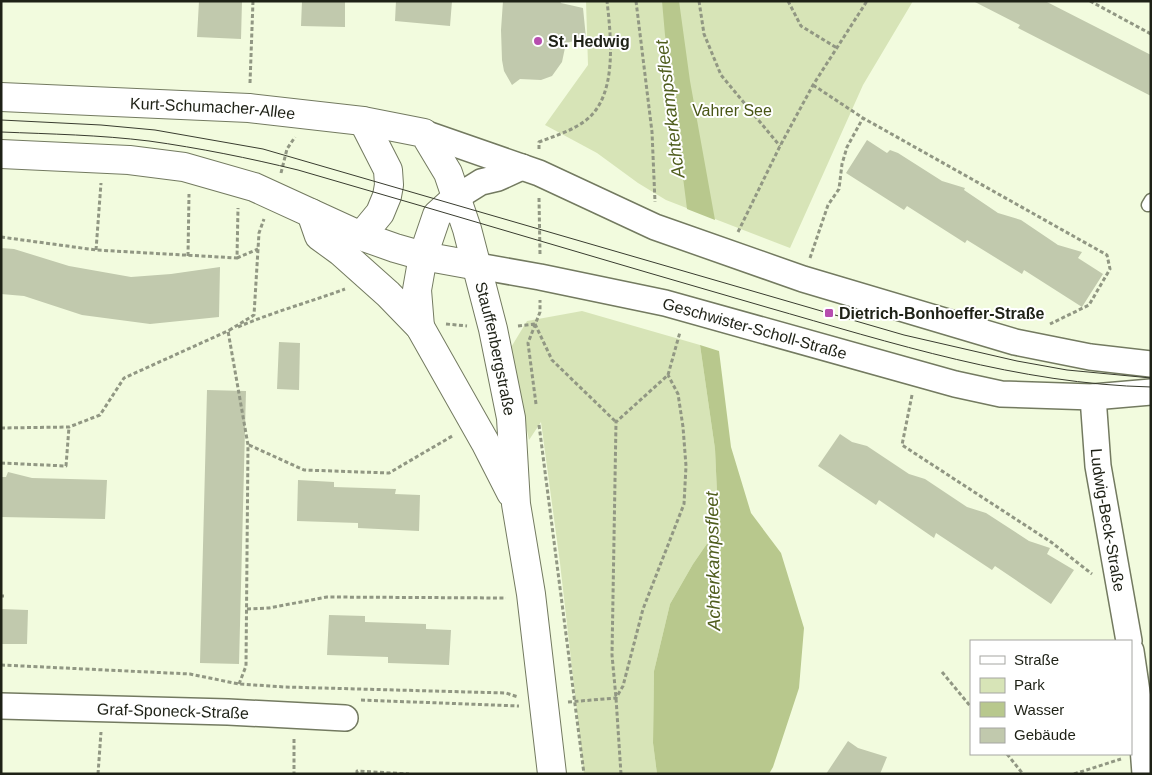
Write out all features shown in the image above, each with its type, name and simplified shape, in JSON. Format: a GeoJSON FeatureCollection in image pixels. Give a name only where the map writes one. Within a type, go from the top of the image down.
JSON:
{"type":"FeatureCollection","features":[{"type":"Feature","properties":{"kind":"street","name":"Kurt-Schumacher-Allee"},"geometry":{"type":"LineString","coordinates":[[1,97],[249,108],[363,121],[424,132]]}},
{"type":"Feature","properties":{"kind":"street"},"geometry":{"type":"LineString","coordinates":[[1,154],[129,160],[190,168],[254,187],[361,236],[380,213],[389,185],[388,170],[363,121]]}},
{"type":"Feature","properties":{"kind":"street"},"geometry":{"type":"LineString","coordinates":[[424,132],[530,170],[655,227],[802,279],[1015,342],[1090,357],[1151,364]]}},
{"type":"Feature","properties":{"kind":"street","name":"Stauffenbergstraße"},"geometry":{"type":"LineString","coordinates":[[424,132],[448,173],[478,266],[511,418],[516,504],[532,594],[552,774]]}},
{"type":"Feature","properties":{"kind":"street","name":"Stauffenbergstraße"},"geometry":{"type":"LineString","coordinates":[[420,324],[417,290],[424,256],[437,215],[457,197],[481,182],[530,170]]}},
{"type":"Feature","properties":{"kind":"street","name":"Stauffenbergstraße"},"geometry":{"type":"LineString","coordinates":[[311,213],[319,236],[372,279],[420,324],[516,504]]}},
{"type":"Feature","properties":{"kind":"street","name":"Geschwister-Scholl-Straße"},"geometry":{"type":"LineString","coordinates":[[361,236],[424,256],[540,277],[665,303],[955,384],[1001,394],[1093,397],[1151,392]]}},
{"type":"Feature","properties":{"kind":"street","name":"Ludwig-Beck-Straße"},"geometry":{"type":"LineString","coordinates":[[1093,397],[1098,466],[1129,640]]}},
{"type":"Feature","properties":{"kind":"street"},"geometry":{"type":"LineString","coordinates":[[1132,658],[1141,719],[1144,763]]}},
{"type":"Feature","properties":{"kind":"street","name":"Graf-Sponeck-Straße"},"geometry":{"type":"LineString","coordinates":[[1,706],[294,716],[349,709]]}},
{"type":"Feature","properties":{"kind":"path"},"geometry":{"type":"LineString","coordinates":[[249,108],[253,1]]}},
{"type":"Feature","properties":{"kind":"path"},"geometry":{"type":"LineString","coordinates":[[537,410],[528,343],[540,312],[540,277],[530,170],[540,142],[566,132],[586,120],[601,103],[609,73],[611,34],[607,1]]}},
{"type":"Feature","properties":{"kind":"path"},"geometry":{"type":"LineString","coordinates":[[636,1],[652,132],[655,227]]}},
{"type":"Feature","properties":{"kind":"path"},"geometry":{"type":"LineString","coordinates":[[699,1],[704,34],[721,75],[780,146]]}},
{"type":"Feature","properties":{"kind":"path"},"geometry":{"type":"LineString","coordinates":[[788,1],[801,26],[836,48]]}},
{"type":"Feature","properties":{"kind":"path"},"geometry":{"type":"LineString","coordinates":[[727,253],[780,146],[813,85],[867,1]]}},
{"type":"Feature","properties":{"kind":"path"},"geometry":{"type":"LineString","coordinates":[[1090,1],[1151,34]]}},
{"type":"Feature","properties":{"kind":"path"},"geometry":{"type":"LineString","coordinates":[[813,85],[863,118],[1106,255],[1110,269],[1089,305],[1015,342]]}},
{"type":"Feature","properties":{"kind":"path"},"geometry":{"type":"LineString","coordinates":[[228,331],[254,315],[259,233],[279,184],[287,149],[310,115]]}},
{"type":"Feature","properties":{"kind":"path"},"geometry":{"type":"LineString","coordinates":[[802,279],[828,206],[839,189],[842,164],[847,147],[863,118]]}},
{"type":"Feature","properties":{"kind":"path"},"geometry":{"type":"LineString","coordinates":[[96,250],[104,159]]}},
{"type":"Feature","properties":{"kind":"path"},"geometry":{"type":"LineString","coordinates":[[188,256],[190,168]]}},
{"type":"Feature","properties":{"kind":"path"},"geometry":{"type":"LineString","coordinates":[[237,258],[238,182]]}},
{"type":"Feature","properties":{"kind":"path"},"geometry":{"type":"LineString","coordinates":[[1,237],[96,250],[188,256],[237,258],[258,249]]}},
{"type":"Feature","properties":{"kind":"path"},"geometry":{"type":"LineString","coordinates":[[1,428],[69,427],[100,415],[124,378],[262,316],[309,302],[372,279]]}},
{"type":"Feature","properties":{"kind":"path"},"geometry":{"type":"LineString","coordinates":[[616,422],[668,375],[687,309]]}},
{"type":"Feature","properties":{"kind":"path"},"geometry":{"type":"LineString","coordinates":[[420,324],[493,329]]}},
{"type":"Feature","properties":{"kind":"path"},"geometry":{"type":"LineString","coordinates":[[535,324],[552,360],[616,422],[612,655],[621,774]]}},
{"type":"Feature","properties":{"kind":"path"},"geometry":{"type":"LineString","coordinates":[[228,331],[248,445],[246,666],[239,684]]}},
{"type":"Feature","properties":{"kind":"path"},"geometry":{"type":"LineString","coordinates":[[918,373],[902,444],[1051,542],[1093,575]]}},
{"type":"Feature","properties":{"kind":"path"},"geometry":{"type":"LineString","coordinates":[[616,698],[623,686],[643,609],[684,504],[686,466],[683,426],[678,394],[668,375]]}},
{"type":"Feature","properties":{"kind":"path"},"geometry":{"type":"LineString","coordinates":[[538,420],[576,700],[584,774]]}},
{"type":"Feature","properties":{"kind":"path"},"geometry":{"type":"LineString","coordinates":[[248,445],[304,470],[389,473],[474,423]]}},
{"type":"Feature","properties":{"kind":"path"},"geometry":{"type":"LineString","coordinates":[[1,462],[66,466],[69,427]]}},
{"type":"Feature","properties":{"kind":"path"},"geometry":{"type":"LineString","coordinates":[[247,609],[270,608],[327,596],[502,598],[532,594]]}},
{"type":"Feature","properties":{"kind":"path"},"geometry":{"type":"LineString","coordinates":[[1,665],[190,674],[239,684],[285,687],[506,693],[545,706]]}},
{"type":"Feature","properties":{"kind":"path"},"geometry":{"type":"LineString","coordinates":[[942,672],[970,706]]}},
{"type":"Feature","properties":{"kind":"path","name":"Graf-Sponeck-Straße"},"geometry":{"type":"LineString","coordinates":[[239,684],[255,689]]}},
{"type":"Feature","properties":{"kind":"path"},"geometry":{"type":"LineString","coordinates":[[349,709],[545,706],[576,700],[616,698]]}},
{"type":"Feature","properties":{"kind":"path"},"geometry":{"type":"LineString","coordinates":[[98,774],[102,709]]}},
{"type":"Feature","properties":{"kind":"path"},"geometry":{"type":"LineString","coordinates":[[294,716],[294,774]]}},
{"type":"Feature","properties":{"kind":"path"},"geometry":{"type":"LineString","coordinates":[[1009,755],[1023,774]]}},
{"type":"Feature","properties":{"kind":"path"},"geometry":{"type":"LineString","coordinates":[[1074,774],[1144,763]]}},
{"type":"Feature","properties":{"kind":"path"},"geometry":{"type":"LineString","coordinates":[[357,774],[357,771],[408,774]]}},
{"type":"Feature","properties":{"kind":"green space","name":"Vahrer See"},"geometry":{"type":"Polygon","coordinates":[[[586,1],[913,1],[863,85],[790,248],[666,200],[638,183],[597,153],[545,125],[588,65],[586,1]]]}},
{"type":"Feature","properties":{"kind":"green space"},"geometry":{"type":"Polygon","coordinates":[[[582,311],[700,345],[715,449],[718,515],[715,532],[693,564],[670,604],[654,671],[653,743],[657,774],[584,774],[560,563],[541,422],[529,440],[510,349],[527,321],[582,311]]]}},
{"type":"Feature","properties":{"kind":"water"},"geometry":{"type":"Polygon","coordinates":[[[662,1],[679,1],[690,81],[715,220],[687,209],[662,1]]]}},
{"type":"Feature","properties":{"kind":"water","name":"Achterkampsfleet"},"geometry":{"type":"Polygon","coordinates":[[[700,345],[719,351],[731,447],[751,513],[781,553],[804,628],[799,688],[769,774],[657,774],[653,743],[654,671],[670,604],[693,564],[715,532],[718,515],[715,449],[700,345]]]}},
{"type":"Feature","properties":{"kind":"building"},"geometry":{"type":"Polygon","coordinates":[[[199,1],[242,1],[241,39],[197,37],[199,1]]]}},
{"type":"Feature","properties":{"kind":"building"},"geometry":{"type":"Polygon","coordinates":[[[302,1],[345,1],[345,27],[301,26],[302,1]]]}},
{"type":"Feature","properties":{"kind":"building"},"geometry":{"type":"Polygon","coordinates":[[[396,1],[452,1],[450,26],[395,21],[396,1]]]}},
{"type":"Feature","properties":{"kind":"building","name":"St. Hedwig"},"geometry":{"type":"Polygon","coordinates":[[[503,1],[560,1],[561,3],[583,8],[586,38],[566,43],[562,62],[552,76],[541,80],[520,79],[512,85],[504,71],[502,60],[501,30],[503,1]]]}},
{"type":"Feature","properties":{"kind":"building"},"geometry":{"type":"Polygon","coordinates":[[[973,1],[1045,1],[1151,55],[1151,96],[1018,28],[1020,25],[973,1]]]}},
{"type":"Feature","properties":{"kind":"building"},"geometry":{"type":"Polygon","coordinates":[[[867,140],[887,153],[890,150],[898,153],[942,181],[965,188],[964,190],[998,213],[1021,220],[1058,245],[1082,252],[1078,258],[1103,274],[1082,307],[1024,270],[1022,274],[967,240],[965,243],[907,206],[904,210],[846,173],[867,140]]]}},
{"type":"Feature","properties":{"kind":"building"},"geometry":{"type":"Polygon","coordinates":[[[1,248],[14,249],[69,266],[131,277],[220,267],[219,317],[150,324],[82,315],[24,296],[1,294],[1,248]]]}},
{"type":"Feature","properties":{"kind":"building"},"geometry":{"type":"Polygon","coordinates":[[[279,342],[300,343],[299,390],[277,389],[279,342]]]}},
{"type":"Feature","properties":{"kind":"building"},"geometry":{"type":"Polygon","coordinates":[[[207,390],[246,391],[239,664],[200,663],[207,390]]]}},
{"type":"Feature","properties":{"kind":"building"},"geometry":{"type":"Polygon","coordinates":[[[840,434],[852,442],[867,446],[909,474],[925,479],[967,507],[986,513],[1029,541],[1050,548],[1047,554],[1074,570],[1051,604],[995,566],[992,570],[936,533],[934,538],[879,500],[876,505],[818,466],[840,434]]]}},
{"type":"Feature","properties":{"kind":"building"},"geometry":{"type":"Polygon","coordinates":[[[8,472],[32,478],[107,480],[105,519],[1,517],[1,477],[6,477],[8,472]]]}},
{"type":"Feature","properties":{"kind":"building"},"geometry":{"type":"Polygon","coordinates":[[[298,480],[334,482],[334,487],[396,489],[395,494],[420,495],[419,531],[358,528],[358,523],[297,521],[298,480]]]}},
{"type":"Feature","properties":{"kind":"building"},"geometry":{"type":"Polygon","coordinates":[[[1,609],[28,610],[27,644],[1,644],[1,609]]]}},
{"type":"Feature","properties":{"kind":"building"},"geometry":{"type":"Polygon","coordinates":[[[329,615],[365,616],[365,622],[426,624],[426,629],[451,630],[449,665],[388,663],[388,657],[327,655],[329,615]]]}},
{"type":"Feature","properties":{"kind":"building"},"geometry":{"type":"Polygon","coordinates":[[[848,741],[858,748],[887,757],[880,774],[826,774],[848,741]]]}},
{"type":"Feature","properties":{"kind":"tram line"},"geometry":{"type":"LineString","coordinates":[[1,120],[155,130],[263,149],[904,335],[1017,361],[1067,370],[1151,378]]}},
{"type":"Feature","properties":{"kind":"tram line"},"geometry":{"type":"LineString","coordinates":[[1,132],[94,136],[149,141],[261,161],[298,170],[908,347],[1004,370],[1102,384],[1151,387]]}},
{"type":"Feature","properties":{"kind":"place","name":"St. Hedwig"},"geometry":{"type":"Point","coordinates":[538,41]}},
{"type":"Feature","properties":{"kind":"place","name":"Dietrich-Bonhoeffer-Straße"},"geometry":{"type":"Point","coordinates":[829,313]}}]}
